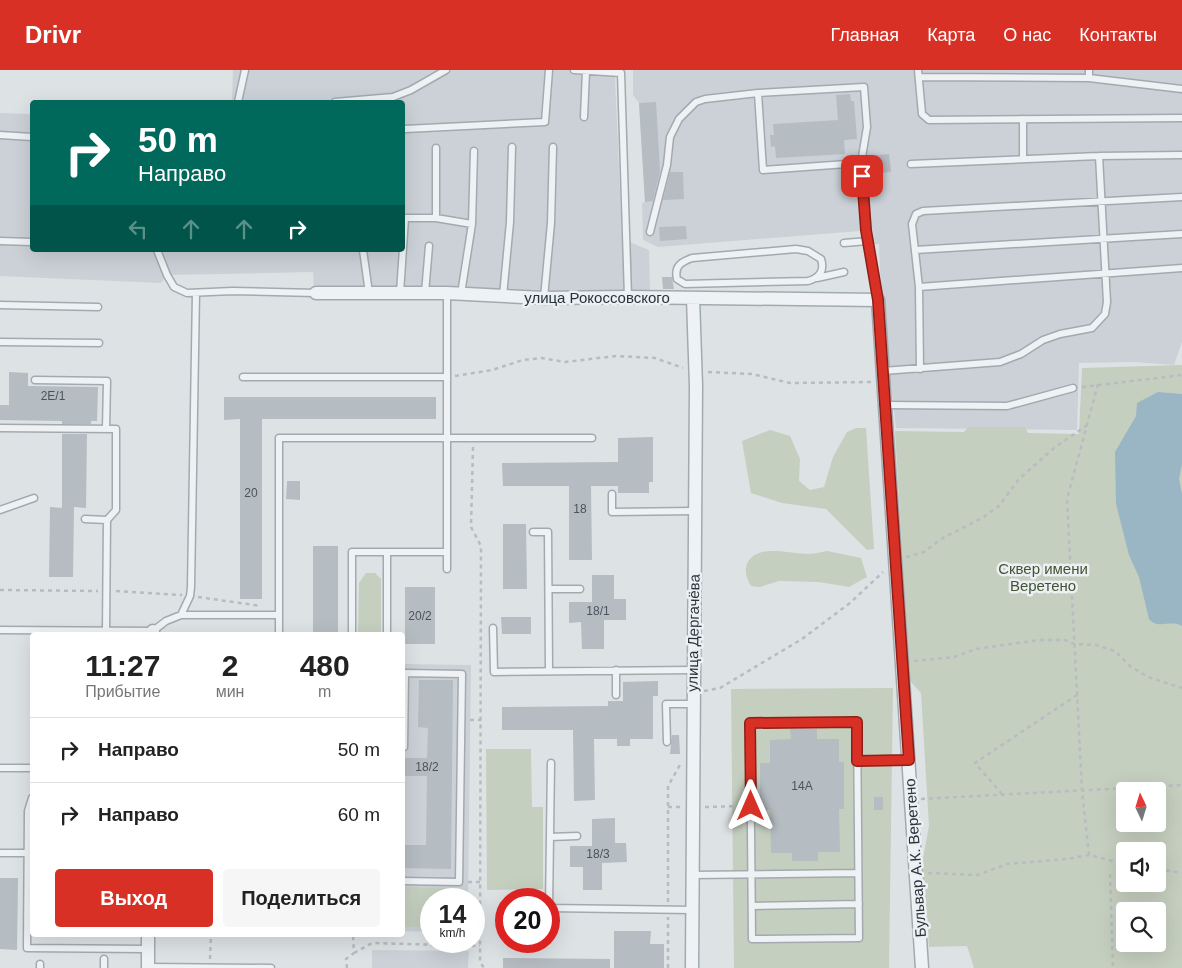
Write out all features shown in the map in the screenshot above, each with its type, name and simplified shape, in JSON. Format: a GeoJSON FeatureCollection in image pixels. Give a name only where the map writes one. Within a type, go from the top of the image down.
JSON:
{"type":"FeatureCollection","features":[{"type":"Feature","properties":{"kind":"street","name":"улица Рокоссовского"},"geometry":{"type":"LineString","coordinates":[[316,293],[447,293],[544,298],[628,296],[878,300]]}},
{"type":"Feature","properties":{"kind":"street","name":"улица Дергачёва"},"geometry":{"type":"LineString","coordinates":[[689,298],[695,372],[692,968]]}},
{"type":"Feature","properties":{"kind":"street","name":"Бульвар А.К. Веретено"},"geometry":{"type":"LineString","coordinates":[[878,300],[922,968]]}},
{"type":"Feature","properties":{"kind":"street"},"geometry":{"type":"LineString","coordinates":[[148,937],[148,968]]}},
{"type":"Feature","properties":{"kind":"lane"},"geometry":{"type":"LineString","coordinates":[[238,100],[245,70]]}},
{"type":"Feature","properties":{"kind":"lane"},"geometry":{"type":"LineString","coordinates":[[358,100],[393,97],[411,90],[446,70]]}},
{"type":"Feature","properties":{"kind":"lane"},"geometry":{"type":"LineString","coordinates":[[405,129],[546,122],[549,70]]}},
{"type":"Feature","properties":{"kind":"lane"},"geometry":{"type":"LineString","coordinates":[[574,70],[621,73],[628,296]]}},
{"type":"Feature","properties":{"kind":"lane"},"geometry":{"type":"LineString","coordinates":[[1089,70],[1089,78]]}},
{"type":"Feature","properties":{"kind":"lane"},"geometry":{"type":"LineString","coordinates":[[584,117],[586,71]]}},
{"type":"Feature","properties":{"kind":"lane"},"geometry":{"type":"LineString","coordinates":[[1182,89],[1089,78],[918,73],[922,114],[929,120],[1182,118]]}},
{"type":"Feature","properties":{"kind":"lane"},"geometry":{"type":"LineString","coordinates":[[650,232],[667,165],[670,137],[685,111],[696,102],[705,99],[758,94],[864,87],[867,127],[861,163],[868,241],[878,300]]}},
{"type":"Feature","properties":{"kind":"lane"},"geometry":{"type":"LineString","coordinates":[[758,94],[763,170],[861,163]]}},
{"type":"Feature","properties":{"kind":"lane"},"geometry":{"type":"LineString","coordinates":[[1022,119],[1023,159]]}},
{"type":"Feature","properties":{"kind":"lane"},"geometry":{"type":"LineString","coordinates":[[0,135],[30,137]]}},
{"type":"Feature","properties":{"kind":"lane"},"geometry":{"type":"LineString","coordinates":[[503,296],[510,222],[512,147]]}},
{"type":"Feature","properties":{"kind":"lane"},"geometry":{"type":"LineString","coordinates":[[544,298],[551,223],[553,147]]}},
{"type":"Feature","properties":{"kind":"lane"},"geometry":{"type":"LineString","coordinates":[[436,148],[436,218]]}},
{"type":"Feature","properties":{"kind":"lane"},"geometry":{"type":"LineString","coordinates":[[461,294],[472,224],[474,151]]}},
{"type":"Feature","properties":{"kind":"lane"},"geometry":{"type":"LineString","coordinates":[[910,164],[1182,154]]}},
{"type":"Feature","properties":{"kind":"lane"},"geometry":{"type":"LineString","coordinates":[[883,376],[920,369],[1000,362],[1022,354],[1043,340],[1060,334],[1092,328],[1105,314],[1108,302],[1099,156]]}},
{"type":"Feature","properties":{"kind":"lane"},"geometry":{"type":"LineString","coordinates":[[920,369],[919,287],[912,224],[916,214],[923,211],[1182,197]]}},
{"type":"Feature","properties":{"kind":"lane"},"geometry":{"type":"LineString","coordinates":[[405,215],[472,224]]}},
{"type":"Feature","properties":{"kind":"lane"},"geometry":{"type":"LineString","coordinates":[[915,250],[1182,234]]}},
{"type":"Feature","properties":{"kind":"lane"},"geometry":{"type":"LineString","coordinates":[[0,241],[30,242]]}},
{"type":"Feature","properties":{"kind":"lane"},"geometry":{"type":"LineString","coordinates":[[844,243],[868,241]]}},
{"type":"Feature","properties":{"kind":"lane"},"geometry":{"type":"LineString","coordinates":[[425,293],[428,246]]}},
{"type":"Feature","properties":{"kind":"lane"},"geometry":{"type":"LineString","coordinates":[[815,279],[821,273],[822,259],[808,251],[796,249],[692,258],[681,262],[675,273],[677,279],[685,284],[808,281],[844,272]]}},
{"type":"Feature","properties":{"kind":"lane"},"geometry":{"type":"LineString","coordinates":[[159,252],[167,276],[174,287],[187,293],[316,293]]}},
{"type":"Feature","properties":{"kind":"lane"},"geometry":{"type":"LineString","coordinates":[[363,252],[369,293]]}},
{"type":"Feature","properties":{"kind":"lane"},"geometry":{"type":"LineString","coordinates":[[400,293],[402,252]]}},
{"type":"Feature","properties":{"kind":"lane"},"geometry":{"type":"LineString","coordinates":[[919,287],[1182,268]]}},
{"type":"Feature","properties":{"kind":"lane"},"geometry":{"type":"LineString","coordinates":[[685,284],[689,298]]}},
{"type":"Feature","properties":{"kind":"lane"},"geometry":{"type":"LineString","coordinates":[[181,615],[190,596],[196,293]]}},
{"type":"Feature","properties":{"kind":"lane"},"geometry":{"type":"LineString","coordinates":[[447,293],[447,569]]}},
{"type":"Feature","properties":{"kind":"lane"},"geometry":{"type":"LineString","coordinates":[[0,305],[98,307]]}},
{"type":"Feature","properties":{"kind":"lane"},"geometry":{"type":"LineString","coordinates":[[0,342],[99,343]]}},
{"type":"Feature","properties":{"kind":"lane"},"geometry":{"type":"LineString","coordinates":[[244,378],[446,377]]}},
{"type":"Feature","properties":{"kind":"lane"},"geometry":{"type":"LineString","coordinates":[[35,380],[107,381],[106,429]]}},
{"type":"Feature","properties":{"kind":"lane"},"geometry":{"type":"LineString","coordinates":[[885,405],[1008,406],[1073,388]]}},
{"type":"Feature","properties":{"kind":"lane"},"geometry":{"type":"LineString","coordinates":[[0,428],[116,429],[116,510],[107,520],[106,631]]}},
{"type":"Feature","properties":{"kind":"lane"},"geometry":{"type":"LineString","coordinates":[[279,632],[276,615],[279,438],[592,438]]}},
{"type":"Feature","properties":{"kind":"lane"},"geometry":{"type":"LineString","coordinates":[[612,494],[612,512],[695,511]]}},
{"type":"Feature","properties":{"kind":"lane"},"geometry":{"type":"LineString","coordinates":[[0,510],[34,498]]}},
{"type":"Feature","properties":{"kind":"lane"},"geometry":{"type":"LineString","coordinates":[[85,519],[107,520]]}},
{"type":"Feature","properties":{"kind":"lane"},"geometry":{"type":"LineString","coordinates":[[534,532],[548,532],[549,671]]}},
{"type":"Feature","properties":{"kind":"lane"},"geometry":{"type":"LineString","coordinates":[[352,632],[352,552],[447,552]]}},
{"type":"Feature","properties":{"kind":"lane"},"geometry":{"type":"LineString","coordinates":[[387,552],[387,632]]}},
{"type":"Feature","properties":{"kind":"lane"},"geometry":{"type":"LineString","coordinates":[[549,589],[580,589]]}},
{"type":"Feature","properties":{"kind":"lane"},"geometry":{"type":"LineString","coordinates":[[154,632],[166,621],[181,615],[276,615]]}},
{"type":"Feature","properties":{"kind":"lane"},"geometry":{"type":"LineString","coordinates":[[493,628],[494,672],[694,670]]}},
{"type":"Feature","properties":{"kind":"lane"},"geometry":{"type":"LineString","coordinates":[[0,630],[30,633]]}},
{"type":"Feature","properties":{"kind":"lane"},"geometry":{"type":"LineString","coordinates":[[70,632],[130,632]]}},
{"type":"Feature","properties":{"kind":"lane"},"geometry":{"type":"LineString","coordinates":[[616,670],[616,695]]}},
{"type":"Feature","properties":{"kind":"lane"},"geometry":{"type":"LineString","coordinates":[[405,673],[462,674],[459,882],[405,881]]}},
{"type":"Feature","properties":{"kind":"lane"},"geometry":{"type":"LineString","coordinates":[[667,742],[666,704],[692,704]]}},
{"type":"Feature","properties":{"kind":"lane"},"geometry":{"type":"LineString","coordinates":[[857,722],[857,761],[859,938],[752,939],[750,723],[857,722]]}},
{"type":"Feature","properties":{"kind":"lane"},"geometry":{"type":"LineString","coordinates":[[857,761],[909,760]]}},
{"type":"Feature","properties":{"kind":"lane"},"geometry":{"type":"LineString","coordinates":[[551,762],[549,908],[692,910]]}},
{"type":"Feature","properties":{"kind":"lane"},"geometry":{"type":"LineString","coordinates":[[0,768],[30,768]]}},
{"type":"Feature","properties":{"kind":"lane"},"geometry":{"type":"LineString","coordinates":[[30,804],[28,811],[27,853],[27,948],[148,949]]}},
{"type":"Feature","properties":{"kind":"lane"},"geometry":{"type":"LineString","coordinates":[[550,837],[577,836]]}},
{"type":"Feature","properties":{"kind":"lane"},"geometry":{"type":"LineString","coordinates":[[0,853],[27,853]]}},
{"type":"Feature","properties":{"kind":"lane"},"geometry":{"type":"LineString","coordinates":[[692,875],[858,873]]}},
{"type":"Feature","properties":{"kind":"lane"},"geometry":{"type":"LineString","coordinates":[[752,906],[859,904]]}},
{"type":"Feature","properties":{"kind":"lane"},"geometry":{"type":"LineString","coordinates":[[104,960],[104,968]]}},
{"type":"Feature","properties":{"kind":"lane"},"geometry":{"type":"LineString","coordinates":[[148,968],[270,968]]}},
{"type":"Feature","properties":{"kind":"path"},"geometry":{"type":"LineString","coordinates":[[446,377],[492,370],[523,360],[542,358],[565,362],[616,356],[655,358],[695,372],[752,374],[790,383],[883,376]]}},
{"type":"Feature","properties":{"kind":"path"},"geometry":{"type":"LineString","coordinates":[[1073,388],[1182,375]]}},
{"type":"Feature","properties":{"kind":"path"},"geometry":{"type":"LineString","coordinates":[[1089,855],[1082,790],[1067,499],[1098,384]]}},
{"type":"Feature","properties":{"kind":"path"},"geometry":{"type":"LineString","coordinates":[[473,438],[471,527],[481,546],[480,888]]}},
{"type":"Feature","properties":{"kind":"path"},"geometry":{"type":"LineString","coordinates":[[0,590],[106,591],[190,596],[260,605],[276,615]]}},
{"type":"Feature","properties":{"kind":"path"},"geometry":{"type":"LineString","coordinates":[[902,664],[1039,640],[1065,640],[1074,644],[1096,645],[1115,651],[1130,666],[1148,676],[1182,688]]}},
{"type":"Feature","properties":{"kind":"path"},"geometry":{"type":"LineString","coordinates":[[1003,794],[975,763],[1077,696]]}},
{"type":"Feature","properties":{"kind":"path"},"geometry":{"type":"LineString","coordinates":[[668,968],[668,786],[682,760]]}},
{"type":"Feature","properties":{"kind":"path"},"geometry":{"type":"LineString","coordinates":[[911,799],[1182,785]]}},
{"type":"Feature","properties":{"kind":"path"},"geometry":{"type":"LineString","coordinates":[[668,807],[751,806]]}},
{"type":"Feature","properties":{"kind":"path"},"geometry":{"type":"LineString","coordinates":[[916,872],[977,875],[1007,864],[1067,859],[1089,855],[1116,862]]}},
{"type":"Feature","properties":{"kind":"path"},"geometry":{"type":"LineString","coordinates":[[1166,870],[1182,873]]}},
{"type":"Feature","properties":{"kind":"path"},"geometry":{"type":"LineString","coordinates":[[1110,874],[1112,883],[1113,968]]}},
{"type":"Feature","properties":{"kind":"path"},"geometry":{"type":"LineString","coordinates":[[459,882],[480,882]]}},
{"type":"Feature","properties":{"kind":"path"},"geometry":{"type":"LineString","coordinates":[[210,937],[210,968]]}},
{"type":"Feature","properties":{"kind":"path"},"geometry":{"type":"LineString","coordinates":[[354,937],[354,953]]}},
{"type":"Feature","properties":{"kind":"path"},"geometry":{"type":"LineString","coordinates":[[347,968],[346,959],[372,944],[420,945]]}},
{"type":"Feature","properties":{"kind":"path"},"geometry":{"type":"LineString","coordinates":[[480,953],[480,962],[484,968]]}},
{"type":"Feature","properties":{"kind":"shaded area"},"geometry":{"type":"Polygon","coordinates":[[[233,70],[617,70],[615,77],[622,239],[649,250],[650,291],[314,290],[313,272],[167,275],[161,283],[0,276],[0,113],[30,114],[30,252],[405,252],[405,100],[232,100],[233,70]]]}},
{"type":"Feature","properties":{"kind":"shaded area"},"geometry":{"type":"Polygon","coordinates":[[[633,70],[1182,70],[1182,342],[1174,365],[1135,362],[1079,363],[1077,430],[896,428],[881,295],[879,244],[874,244],[873,230],[658,247],[645,241],[643,239],[642,204],[645,201],[639,103],[633,95],[633,70]]]}},
{"type":"Feature","properties":{"kind":"shaded area"},"geometry":{"type":"Polygon","coordinates":[[[405,664],[471,665],[468,888],[420,888],[420,932],[405,931],[405,664]]]}},
{"type":"Feature","properties":{"kind":"shaded area"},"geometry":{"type":"Polygon","coordinates":[[[372,950],[420,950],[420,953],[469,953],[468,968],[372,968],[372,950]]]}},
{"type":"Feature","properties":{"kind":"green space","name":"Сквер имени Веретено"},"geometry":{"type":"Polygon","coordinates":[[[1182,365],[1182,968],[974,968],[967,946],[929,947],[922,864],[929,826],[921,693],[910,681],[895,431],[964,432],[968,427],[1025,427],[1028,433],[1079,434],[1082,368],[1182,365]]]}},
{"type":"Feature","properties":{"kind":"green space"},"geometry":{"type":"Polygon","coordinates":[[[856,428],[866,428],[874,549],[867,550],[826,509],[782,503],[751,493],[742,441],[770,430],[790,436],[800,459],[799,481],[810,490],[824,487],[833,457],[847,432],[856,428]]]}},
{"type":"Feature","properties":{"kind":"green space"},"geometry":{"type":"Polygon","coordinates":[[[774,551],[808,554],[827,551],[861,558],[867,577],[849,587],[819,582],[779,581],[760,587],[751,586],[747,578],[747,564],[751,558],[758,554],[774,551]]]}},
{"type":"Feature","properties":{"kind":"green space"},"geometry":{"type":"Polygon","coordinates":[[[366,573],[375,573],[381,579],[381,632],[358,632],[359,583],[366,573]]]}},
{"type":"Feature","properties":{"kind":"green space"},"geometry":{"type":"Polygon","coordinates":[[[893,688],[889,968],[734,968],[731,689],[893,688]]]}},
{"type":"Feature","properties":{"kind":"green space"},"geometry":{"type":"Polygon","coordinates":[[[486,749],[531,749],[532,807],[543,807],[543,888],[495,888],[495,890],[487,890],[486,749]]]}},
{"type":"Feature","properties":{"kind":"green space"},"geometry":{"type":"Polygon","coordinates":[[[405,887],[459,888],[420,888],[420,927],[405,927],[405,887]]]}},
{"type":"Feature","properties":{"kind":"water"},"geometry":{"type":"Polygon","coordinates":[[[1158,392],[1182,394],[1182,464],[1179,479],[1182,494],[1182,626],[1178,624],[1156,624],[1149,619],[1139,577],[1129,555],[1116,504],[1115,452],[1136,416],[1137,403],[1158,392]]]}},
{"type":"Feature","properties":{"kind":"building"},"geometry":{"type":"Polygon","coordinates":[[[850,94],[851,101],[854,101],[857,139],[844,140],[845,154],[776,158],[775,146],[771,147],[770,135],[774,135],[773,124],[838,120],[836,95],[850,94]]]}},
{"type":"Feature","properties":{"kind":"building"},"geometry":{"type":"Polygon","coordinates":[[[656,102],[660,171],[653,201],[645,202],[639,103],[656,102]]]}},
{"type":"Feature","properties":{"kind":"building"},"geometry":{"type":"Polygon","coordinates":[[[889,154],[891,172],[867,174],[867,156],[889,154]]]}},
{"type":"Feature","properties":{"kind":"building"},"geometry":{"type":"Polygon","coordinates":[[[670,172],[683,172],[684,199],[663,200],[670,172]]]}},
{"type":"Feature","properties":{"kind":"building"},"geometry":{"type":"Polygon","coordinates":[[[686,226],[687,239],[660,241],[659,227],[686,226]]]}},
{"type":"Feature","properties":{"kind":"building"},"geometry":{"type":"Polygon","coordinates":[[[662,277],[672,277],[674,289],[663,289],[662,277]]]}},
{"type":"Feature","properties":{"kind":"building"},"geometry":{"type":"Polygon","coordinates":[[[9,372],[28,373],[28,386],[98,387],[97,421],[91,421],[91,424],[62,424],[62,421],[0,420],[0,405],[9,405],[9,372]]]}},
{"type":"Feature","properties":{"kind":"building"},"geometry":{"type":"Polygon","coordinates":[[[224,397],[436,397],[436,419],[262,419],[262,599],[240,599],[240,419],[224,420],[224,397]]]}},
{"type":"Feature","properties":{"kind":"building"},"geometry":{"type":"Polygon","coordinates":[[[62,434],[87,434],[86,508],[74,507],[73,577],[49,577],[50,507],[62,508],[62,434]]]}},
{"type":"Feature","properties":{"kind":"building"},"geometry":{"type":"Polygon","coordinates":[[[653,437],[653,482],[649,482],[649,493],[618,493],[618,486],[591,486],[592,560],[569,560],[569,486],[503,486],[502,463],[618,462],[618,438],[653,437]]]}},
{"type":"Feature","properties":{"kind":"building"},"geometry":{"type":"Polygon","coordinates":[[[287,481],[300,481],[300,500],[286,499],[287,481]]]}},
{"type":"Feature","properties":{"kind":"building"},"geometry":{"type":"Polygon","coordinates":[[[503,524],[526,524],[527,589],[503,589],[503,524]]]}},
{"type":"Feature","properties":{"kind":"building"},"geometry":{"type":"Polygon","coordinates":[[[313,546],[338,546],[338,632],[313,632],[313,546]]]}},
{"type":"Feature","properties":{"kind":"building"},"geometry":{"type":"Polygon","coordinates":[[[592,575],[614,575],[614,599],[626,599],[626,620],[604,620],[604,649],[582,649],[581,622],[569,623],[569,602],[592,602],[592,575]]]}},
{"type":"Feature","properties":{"kind":"building"},"geometry":{"type":"Polygon","coordinates":[[[405,587],[435,587],[435,644],[405,644],[405,587]]]}},
{"type":"Feature","properties":{"kind":"building"},"geometry":{"type":"Polygon","coordinates":[[[501,617],[531,617],[531,634],[502,634],[501,617]]]}},
{"type":"Feature","properties":{"kind":"building"},"geometry":{"type":"Polygon","coordinates":[[[419,680],[453,680],[451,869],[405,868],[405,845],[426,845],[427,776],[405,776],[405,758],[427,758],[428,728],[418,727],[419,680]]]}},
{"type":"Feature","properties":{"kind":"building"},"geometry":{"type":"Polygon","coordinates":[[[658,681],[658,696],[653,696],[653,739],[630,739],[630,746],[617,746],[617,739],[594,739],[595,800],[574,801],[573,730],[502,730],[502,707],[608,706],[608,701],[623,701],[623,682],[658,681]]]}},
{"type":"Feature","properties":{"kind":"building"},"geometry":{"type":"Polygon","coordinates":[[[790,729],[817,729],[817,739],[839,739],[839,762],[844,762],[844,809],[839,809],[840,852],[818,852],[818,861],[792,861],[792,853],[771,853],[770,810],[760,810],[760,763],[770,763],[770,740],[791,739],[790,729]]]}},
{"type":"Feature","properties":{"kind":"building"},"geometry":{"type":"Polygon","coordinates":[[[672,735],[679,735],[680,754],[670,754],[672,735]]]}},
{"type":"Feature","properties":{"kind":"building"},"geometry":{"type":"Polygon","coordinates":[[[874,797],[883,797],[883,810],[874,810],[874,797]]]}},
{"type":"Feature","properties":{"kind":"building"},"geometry":{"type":"Polygon","coordinates":[[[615,818],[615,843],[626,843],[627,862],[602,863],[602,890],[583,890],[583,867],[570,867],[570,846],[592,846],[592,819],[615,818]]]}},
{"type":"Feature","properties":{"kind":"building"},"geometry":{"type":"Polygon","coordinates":[[[0,878],[18,878],[17,950],[0,949],[0,878]]]}},
{"type":"Feature","properties":{"kind":"building"},"geometry":{"type":"Polygon","coordinates":[[[614,931],[651,931],[650,944],[664,944],[664,968],[614,968],[614,931]]]}},
{"type":"Feature","properties":{"kind":"building"},"geometry":{"type":"Polygon","coordinates":[[[503,958],[610,959],[610,968],[503,968],[503,958]]]}},
{"type":"Feature","properties":{"kind":"route"},"geometry":{"type":"LineString","coordinates":[[751,806],[750,723],[857,722],[857,761],[909,760],[878,300],[866,230],[862,176]]}}]}
